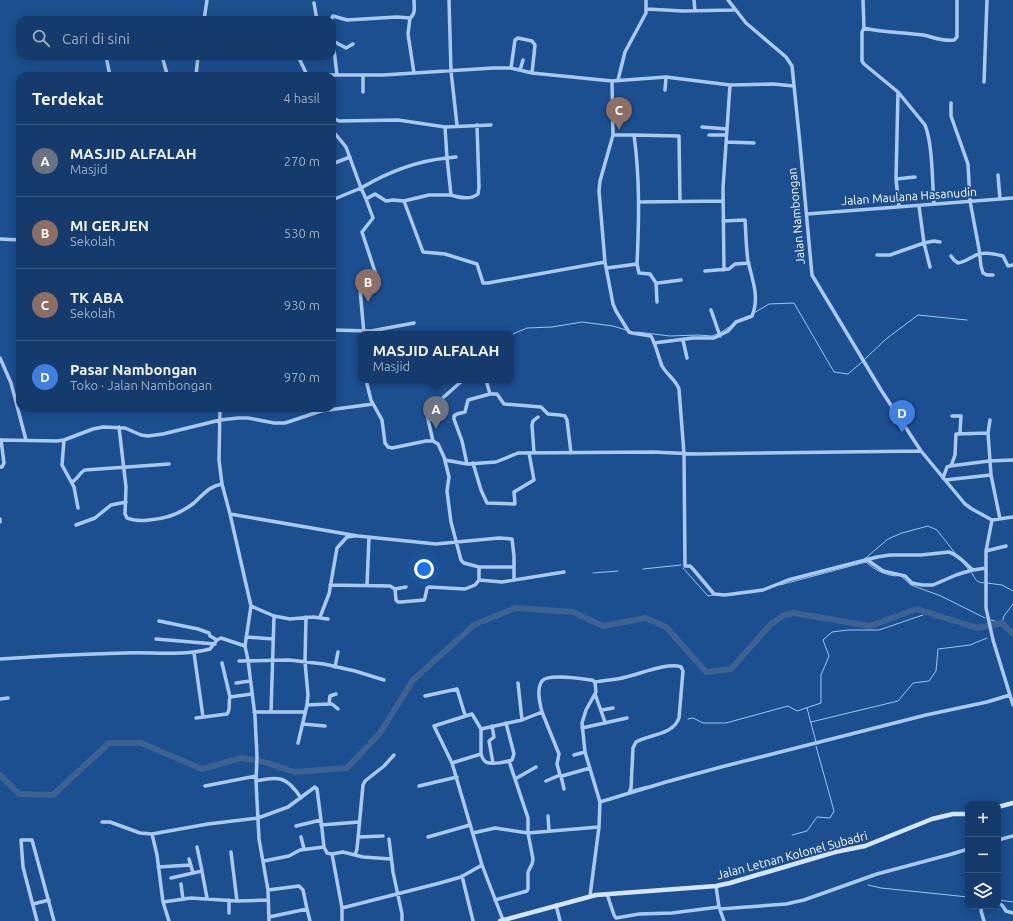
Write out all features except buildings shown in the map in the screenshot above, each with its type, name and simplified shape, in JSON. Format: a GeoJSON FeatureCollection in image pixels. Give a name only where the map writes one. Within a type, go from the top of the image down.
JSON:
{"type":"FeatureCollection","features":[{"type":"Feature","properties":{"kind":"main road"},"geometry":{"type":"LineString","coordinates":[[1001,806],[1013,803]]}},
{"type":"Feature","properties":{"kind":"main road","name":"Jalan Letnan Kolonel Subadri"},"geometry":{"type":"LineString","coordinates":[[502,921],[590,896],[716,886],[736,882],[835,852],[865,846],[932,819],[953,814],[965,814]]}},
{"type":"Feature","properties":{"kind":"street"},"geometry":{"type":"LineString","coordinates":[[205,16],[207,0]]}},
{"type":"Feature","properties":{"kind":"street"},"geometry":{"type":"LineString","coordinates":[[414,0],[414,13],[410,18],[408,34],[414,73]]}},
{"type":"Feature","properties":{"kind":"street"},"geometry":{"type":"LineString","coordinates":[[449,0],[450,71],[457,125]]}},
{"type":"Feature","properties":{"kind":"street"},"geometry":{"type":"LineString","coordinates":[[618,80],[625,52],[645,16],[647,9],[646,0]]}},
{"type":"Feature","properties":{"kind":"street"},"geometry":{"type":"LineString","coordinates":[[694,0],[694,11]]}},
{"type":"Feature","properties":{"kind":"street","name":"Jalan Nambongan"},"geometry":{"type":"LineString","coordinates":[[728,0],[746,24],[786,57],[793,71],[812,275],[881,390],[921,451],[965,504],[992,520]]}},
{"type":"Feature","properties":{"kind":"street"},"geometry":{"type":"LineString","coordinates":[[863,0],[864,28],[862,61],[898,92],[922,119],[928,130],[934,204]]}},
{"type":"Feature","properties":{"kind":"street"},"geometry":{"type":"LineString","coordinates":[[864,28],[888,33],[917,34],[954,40],[957,37],[957,0]]}},
{"type":"Feature","properties":{"kind":"street"},"geometry":{"type":"LineString","coordinates":[[984,82],[987,0]]}},
{"type":"Feature","properties":{"kind":"street"},"geometry":{"type":"LineString","coordinates":[[314,3],[316,16]]}},
{"type":"Feature","properties":{"kind":"street"},"geometry":{"type":"LineString","coordinates":[[647,9],[694,11],[734,10]]}},
{"type":"Feature","properties":{"kind":"street"},"geometry":{"type":"LineString","coordinates":[[336,17],[347,20],[397,17],[410,18]]}},
{"type":"Feature","properties":{"kind":"street"},"geometry":{"type":"LineString","coordinates":[[511,68],[515,39],[518,38],[532,41],[535,45],[532,73]]}},
{"type":"Feature","properties":{"kind":"street"},"geometry":{"type":"LineString","coordinates":[[336,43],[346,48],[353,44]]}},
{"type":"Feature","properties":{"kind":"street"},"geometry":{"type":"LineString","coordinates":[[107,60],[109,72]]}},
{"type":"Feature","properties":{"kind":"street"},"geometry":{"type":"LineString","coordinates":[[163,60],[167,72]]}},
{"type":"Feature","properties":{"kind":"street"},"geometry":{"type":"LineString","coordinates":[[196,72],[198,60]]}},
{"type":"Feature","properties":{"kind":"street"},"geometry":{"type":"LineString","coordinates":[[300,60],[306,72]]}},
{"type":"Feature","properties":{"kind":"street"},"geometry":{"type":"LineString","coordinates":[[335,60],[337,75],[511,68],[532,73],[612,81],[666,77],[730,85],[774,84],[794,86]]}},
{"type":"Feature","properties":{"kind":"street"},"geometry":{"type":"LineString","coordinates":[[520,70],[523,60]]}},
{"type":"Feature","properties":{"kind":"street"},"geometry":{"type":"LineString","coordinates":[[363,75],[363,92]]}},
{"type":"Feature","properties":{"kind":"street"},"geometry":{"type":"LineString","coordinates":[[665,90],[666,77]]}},
{"type":"Feature","properties":{"kind":"street"},"geometry":{"type":"LineString","coordinates":[[612,81],[613,135],[600,180],[599,191],[605,262],[613,304],[623,323],[632,333],[651,336],[662,365],[679,389],[684,454],[685,566],[690,566],[714,594],[725,595],[763,590],[788,580],[866,559],[890,555],[921,555],[949,552],[973,570]]}},
{"type":"Feature","properties":{"kind":"street"},"geometry":{"type":"LineString","coordinates":[[724,270],[723,201],[730,85]]}},
{"type":"Feature","properties":{"kind":"street"},"geometry":{"type":"LineString","coordinates":[[898,92],[896,179],[899,207]]}},
{"type":"Feature","properties":{"kind":"street"},"geometry":{"type":"LineString","coordinates":[[951,103],[951,116],[968,164],[970,201],[981,266],[984,273],[987,275],[993,275]]}},
{"type":"Feature","properties":{"kind":"street"},"geometry":{"type":"LineString","coordinates":[[336,120],[398,120],[445,127],[457,125],[492,125]]}},
{"type":"Feature","properties":{"kind":"street"},"geometry":{"type":"LineString","coordinates":[[366,199],[375,194],[386,201],[404,201],[429,195],[451,195],[466,198],[475,197],[478,194],[479,187],[477,125]]}},
{"type":"Feature","properties":{"kind":"street"},"geometry":{"type":"LineString","coordinates":[[445,127],[451,195]]}},
{"type":"Feature","properties":{"kind":"street"},"geometry":{"type":"LineString","coordinates":[[702,127],[727,129]]}},
{"type":"Feature","properties":{"kind":"street"},"geometry":{"type":"LineString","coordinates":[[336,134],[343,142],[350,157],[373,218],[362,232],[379,284],[360,288],[364,331]]}},
{"type":"Feature","properties":{"kind":"street"},"geometry":{"type":"LineString","coordinates":[[613,135],[679,136],[680,201]]}},
{"type":"Feature","properties":{"kind":"street"},"geometry":{"type":"LineString","coordinates":[[634,135],[639,202],[637,264],[639,273],[650,274],[656,283],[657,302]]}},
{"type":"Feature","properties":{"kind":"street"},"geometry":{"type":"LineString","coordinates":[[709,135],[726,135]]}},
{"type":"Feature","properties":{"kind":"street"},"geometry":{"type":"LineString","coordinates":[[726,142],[754,143]]}},
{"type":"Feature","properties":{"kind":"street"},"geometry":{"type":"LineString","coordinates":[[336,162],[350,157]]}},
{"type":"Feature","properties":{"kind":"street"},"geometry":{"type":"LineString","coordinates":[[336,198],[402,168],[424,161],[456,157]]}},
{"type":"Feature","properties":{"kind":"street"},"geometry":{"type":"LineString","coordinates":[[998,175],[1000,199]]}},
{"type":"Feature","properties":{"kind":"street"},"geometry":{"type":"LineString","coordinates":[[896,179],[915,177]]}},
{"type":"Feature","properties":{"kind":"street","name":"Jalan Maulana Hasanudin"},"geometry":{"type":"LineString","coordinates":[[807,214],[1013,198]]}},
{"type":"Feature","properties":{"kind":"street"},"geometry":{"type":"LineString","coordinates":[[404,201],[422,251],[453,256],[477,264],[483,283],[526,277],[605,262]]}},
{"type":"Feature","properties":{"kind":"street"},"geometry":{"type":"LineString","coordinates":[[639,202],[723,201]]}},
{"type":"Feature","properties":{"kind":"street"},"geometry":{"type":"LineString","coordinates":[[919,206],[924,243],[930,267]]}},
{"type":"Feature","properties":{"kind":"street"},"geometry":{"type":"LineString","coordinates":[[654,343],[693,338],[710,339],[720,336],[728,331],[733,324],[752,316],[755,308],[756,296],[749,263],[745,220],[723,221]]}},
{"type":"Feature","properties":{"kind":"street"},"geometry":{"type":"LineString","coordinates":[[0,239],[16,240]]}},
{"type":"Feature","properties":{"kind":"street"},"geometry":{"type":"LineString","coordinates":[[877,255],[890,255],[924,243],[940,242]]}},
{"type":"Feature","properties":{"kind":"street"},"geometry":{"type":"LineString","coordinates":[[951,256],[958,263],[980,254],[1000,255],[1004,257],[1008,266],[1013,266]]}},
{"type":"Feature","properties":{"kind":"street"},"geometry":{"type":"LineString","coordinates":[[705,271],[724,270],[729,269],[735,264],[749,263]]}},
{"type":"Feature","properties":{"kind":"street"},"geometry":{"type":"LineString","coordinates":[[607,268],[637,264]]}},
{"type":"Feature","properties":{"kind":"street"},"geometry":{"type":"LineString","coordinates":[[656,283],[681,280]]}},
{"type":"Feature","properties":{"kind":"street"},"geometry":{"type":"LineString","coordinates":[[711,310],[720,336]]}},
{"type":"Feature","properties":{"kind":"street"},"geometry":{"type":"LineString","coordinates":[[374,331],[414,323]]}},
{"type":"Feature","properties":{"kind":"street"},"geometry":{"type":"LineString","coordinates":[[336,330],[358,332]]}},
{"type":"Feature","properties":{"kind":"street"},"geometry":{"type":"LineString","coordinates":[[683,340],[687,358]]}},
{"type":"Feature","properties":{"kind":"street"},"geometry":{"type":"LineString","coordinates":[[0,358],[11,383],[16,402]]}},
{"type":"Feature","properties":{"kind":"street"},"geometry":{"type":"LineString","coordinates":[[367,383],[373,404],[382,420],[385,443],[388,447],[392,448],[426,442],[438,444],[445,460],[449,477],[447,491],[449,507],[461,560],[464,563],[479,567],[514,567]]}},
{"type":"Feature","properties":{"kind":"street"},"geometry":{"type":"LineString","coordinates":[[433,442],[427,415],[428,411],[460,383]]}},
{"type":"Feature","properties":{"kind":"street"},"geometry":{"type":"LineString","coordinates":[[487,383],[490,394]]}},
{"type":"Feature","properties":{"kind":"street"},"geometry":{"type":"LineString","coordinates":[[467,464],[454,416],[465,412],[468,400],[490,394],[497,394],[504,404],[541,407],[548,414],[566,418],[571,453]]}},
{"type":"Feature","properties":{"kind":"street"},"geometry":{"type":"LineString","coordinates":[[336,409],[373,404]]}},
{"type":"Feature","properties":{"kind":"street"},"geometry":{"type":"LineString","coordinates":[[19,412],[26,440]]}},
{"type":"Feature","properties":{"kind":"street"},"geometry":{"type":"LineString","coordinates":[[220,412],[219,460],[222,484],[251,606],[246,646],[254,712],[257,757],[256,781],[259,839],[268,890],[269,919],[307,909]]}},
{"type":"Feature","properties":{"kind":"street"},"geometry":{"type":"LineString","coordinates":[[0,467],[2,467],[4,463],[0,440],[57,442],[93,428],[103,427],[125,428],[141,435],[148,436],[163,434],[220,420],[248,418],[274,423],[286,423],[318,412]]}},
{"type":"Feature","properties":{"kind":"street"},"geometry":{"type":"LineString","coordinates":[[952,416],[961,416],[960,433]]}},
{"type":"Feature","properties":{"kind":"street"},"geometry":{"type":"LineString","coordinates":[[534,453],[532,425],[533,421],[538,417]]}},
{"type":"Feature","properties":{"kind":"street"},"geometry":{"type":"LineString","coordinates":[[990,420],[988,434],[989,461],[1000,519]]}},
{"type":"Feature","properties":{"kind":"street"},"geometry":{"type":"LineString","coordinates":[[119,427],[126,487],[125,515],[130,519],[145,520],[169,518],[177,515],[189,507],[210,487],[222,484]]}},
{"type":"Feature","properties":{"kind":"street"},"geometry":{"type":"LineString","coordinates":[[951,466],[956,449],[955,435],[957,433],[988,434]]}},
{"type":"Feature","properties":{"kind":"street"},"geometry":{"type":"LineString","coordinates":[[64,440],[62,465],[72,482],[78,508]]}},
{"type":"Feature","properties":{"kind":"street"},"geometry":{"type":"LineString","coordinates":[[445,460],[467,464],[496,462],[515,454],[529,453],[654,452],[684,454],[921,451]]}},
{"type":"Feature","properties":{"kind":"street"},"geometry":{"type":"LineString","coordinates":[[473,463],[487,503],[515,504],[514,492],[534,480],[529,453]]}},
{"type":"Feature","properties":{"kind":"street"},"geometry":{"type":"LineString","coordinates":[[991,475],[944,479],[947,468],[951,466],[989,461],[1013,460]]}},
{"type":"Feature","properties":{"kind":"street"},"geometry":{"type":"LineString","coordinates":[[72,482],[77,480],[81,472],[85,470],[169,464]]}},
{"type":"Feature","properties":{"kind":"street"},"geometry":{"type":"LineString","coordinates":[[76,525],[95,518],[111,505],[126,502]]}},
{"type":"Feature","properties":{"kind":"street"},"geometry":{"type":"LineString","coordinates":[[230,514],[358,536],[436,544],[457,541],[512,539],[514,580]]}},
{"type":"Feature","properties":{"kind":"street"},"geometry":{"type":"LineString","coordinates":[[1013,517],[992,520],[986,551],[986,599],[988,621],[1013,705]]}},
{"type":"Feature","properties":{"kind":"street"},"geometry":{"type":"LineString","coordinates":[[320,617],[329,594],[337,548],[347,538],[358,536]]}},
{"type":"Feature","properties":{"kind":"street"},"geometry":{"type":"LineString","coordinates":[[367,584],[369,537]]}},
{"type":"Feature","properties":{"kind":"street"},"geometry":{"type":"LineString","coordinates":[[986,551],[1006,546]]}},
{"type":"Feature","properties":{"kind":"street"},"geometry":{"type":"LineString","coordinates":[[866,559],[883,571],[905,576],[912,583],[922,585],[933,585],[956,574],[986,568]]}},
{"type":"Feature","properties":{"kind":"street"},"geometry":{"type":"LineString","coordinates":[[395,589],[396,600],[398,602],[424,600],[427,588],[429,586],[465,589],[475,585],[479,580],[479,567]]}},
{"type":"Feature","properties":{"kind":"street"},"geometry":{"type":"LineString","coordinates":[[479,580],[498,582],[564,572]]}},
{"type":"Feature","properties":{"kind":"street"},"geometry":{"type":"LineString","coordinates":[[330,585],[341,586],[367,584],[390,586],[395,589],[406,587]]}},
{"type":"Feature","properties":{"kind":"street"},"geometry":{"type":"LineString","coordinates":[[251,606],[274,616],[290,620],[306,617],[320,617],[328,619]]}},
{"type":"Feature","properties":{"kind":"street"},"geometry":{"type":"LineString","coordinates":[[271,712],[274,616]]}},
{"type":"Feature","properties":{"kind":"street"},"geometry":{"type":"LineString","coordinates":[[298,743],[308,695],[305,662],[306,617]]}},
{"type":"Feature","properties":{"kind":"street"},"geometry":{"type":"LineString","coordinates":[[158,621],[198,629],[209,633],[216,642]]}},
{"type":"Feature","properties":{"kind":"street"},"geometry":{"type":"LineString","coordinates":[[246,637],[273,639]]}},
{"type":"Feature","properties":{"kind":"street"},"geometry":{"type":"LineString","coordinates":[[0,659],[79,654],[194,653],[210,650],[220,638],[246,646]]}},
{"type":"Feature","properties":{"kind":"street"},"geometry":{"type":"LineString","coordinates":[[156,639],[216,642]]}},
{"type":"Feature","properties":{"kind":"street"},"geometry":{"type":"LineString","coordinates":[[335,667],[338,652]]}},
{"type":"Feature","properties":{"kind":"street"},"geometry":{"type":"LineString","coordinates":[[194,653],[204,717]]}},
{"type":"Feature","properties":{"kind":"street"},"geometry":{"type":"LineString","coordinates":[[239,661],[273,660],[305,662],[355,671],[384,680]]}},
{"type":"Feature","properties":{"kind":"street"},"geometry":{"type":"LineString","coordinates":[[196,718],[228,714],[230,698],[222,663]]}},
{"type":"Feature","properties":{"kind":"street"},"geometry":{"type":"LineString","coordinates":[[564,789],[557,765],[559,754],[542,712],[539,697],[544,679],[572,676],[595,682],[624,678],[663,668],[680,666],[683,671],[678,723],[669,730],[636,742],[633,748],[631,788],[629,793]]}},
{"type":"Feature","properties":{"kind":"street"},"geometry":{"type":"LineString","coordinates":[[236,683],[250,681]]}},
{"type":"Feature","properties":{"kind":"street"},"geometry":{"type":"LineString","coordinates":[[595,682],[595,694],[602,710],[605,722]]}},
{"type":"Feature","properties":{"kind":"street"},"geometry":{"type":"LineString","coordinates":[[518,683],[522,720]]}},
{"type":"Feature","properties":{"kind":"street"},"geometry":{"type":"LineString","coordinates":[[425,696],[457,689],[465,715]]}},
{"type":"Feature","properties":{"kind":"street"},"geometry":{"type":"LineString","coordinates":[[230,698],[252,694]]}},
{"type":"Feature","properties":{"kind":"street"},"geometry":{"type":"LineString","coordinates":[[329,704],[330,696],[336,694]]}},
{"type":"Feature","properties":{"kind":"street"},"geometry":{"type":"LineString","coordinates":[[590,896],[599,826],[600,802],[585,752],[582,728],[583,716],[595,694]]}},
{"type":"Feature","properties":{"kind":"street"},"geometry":{"type":"LineString","coordinates":[[600,802],[721,767],[926,715],[987,702],[1010,695]]}},
{"type":"Feature","properties":{"kind":"street"},"geometry":{"type":"LineString","coordinates":[[0,699],[8,698]]}},
{"type":"Feature","properties":{"kind":"street"},"geometry":{"type":"LineString","coordinates":[[307,705],[332,704],[338,709]]}},
{"type":"Feature","properties":{"kind":"street"},"geometry":{"type":"LineString","coordinates":[[602,710],[613,708]]}},
{"type":"Feature","properties":{"kind":"street"},"geometry":{"type":"LineString","coordinates":[[254,712],[305,712]]}},
{"type":"Feature","properties":{"kind":"street"},"geometry":{"type":"LineString","coordinates":[[481,729],[522,720],[542,712]]}},
{"type":"Feature","properties":{"kind":"street"},"geometry":{"type":"LineString","coordinates":[[502,921],[472,832],[457,777],[434,726],[472,714],[481,729],[481,754],[486,762],[493,763],[509,761],[514,758],[506,723]]}},
{"type":"Feature","properties":{"kind":"street"},"geometry":{"type":"LineString","coordinates":[[582,728],[627,718]]}},
{"type":"Feature","properties":{"kind":"street"},"geometry":{"type":"LineString","coordinates":[[303,724],[325,726]]}},
{"type":"Feature","properties":{"kind":"street"},"geometry":{"type":"LineString","coordinates":[[492,726],[494,736],[489,742],[493,763]]}},
{"type":"Feature","properties":{"kind":"street"},"geometry":{"type":"LineString","coordinates":[[574,755],[585,752]]}},
{"type":"Feature","properties":{"kind":"street"},"geometry":{"type":"LineString","coordinates":[[452,763],[481,754]]}},
{"type":"Feature","properties":{"kind":"street"},"geometry":{"type":"LineString","coordinates":[[355,855],[365,781],[384,766],[394,755]]}},
{"type":"Feature","properties":{"kind":"street"},"geometry":{"type":"LineString","coordinates":[[495,900],[528,890],[528,872],[533,859],[528,833],[528,814],[509,761]]}},
{"type":"Feature","properties":{"kind":"street"},"geometry":{"type":"LineString","coordinates":[[515,778],[536,767]]}},
{"type":"Feature","properties":{"kind":"street"},"geometry":{"type":"LineString","coordinates":[[546,781],[560,775],[590,768]]}},
{"type":"Feature","properties":{"kind":"street"},"geometry":{"type":"LineString","coordinates":[[205,786],[256,776]]}},
{"type":"Feature","properties":{"kind":"street"},"geometry":{"type":"LineString","coordinates":[[419,786],[457,777]]}},
{"type":"Feature","properties":{"kind":"street"},"geometry":{"type":"LineString","coordinates":[[256,781],[270,778],[281,779],[293,786],[301,798]]}},
{"type":"Feature","properties":{"kind":"street"},"geometry":{"type":"LineString","coordinates":[[102,822],[110,822],[140,833],[152,834],[208,824],[258,818],[288,807],[312,788],[317,789],[324,847],[327,853],[332,854],[343,852],[363,858],[391,859]]}},
{"type":"Feature","properties":{"kind":"street"},"geometry":{"type":"LineString","coordinates":[[548,816],[549,831]]}},
{"type":"Feature","properties":{"kind":"street"},"geometry":{"type":"LineString","coordinates":[[296,826],[321,820]]}},
{"type":"Feature","properties":{"kind":"street"},"geometry":{"type":"LineString","coordinates":[[321,825],[359,822]]}},
{"type":"Feature","properties":{"kind":"street"},"geometry":{"type":"LineString","coordinates":[[428,837],[470,825]]}},
{"type":"Feature","properties":{"kind":"street"},"geometry":{"type":"LineString","coordinates":[[472,832],[495,828],[528,833],[599,826]]}},
{"type":"Feature","properties":{"kind":"street"},"geometry":{"type":"LineString","coordinates":[[152,834],[163,902],[169,921]]}},
{"type":"Feature","properties":{"kind":"street"},"geometry":{"type":"LineString","coordinates":[[358,837],[383,836]]}},
{"type":"Feature","properties":{"kind":"street"},"geometry":{"type":"LineString","coordinates":[[1001,839],[1013,836]]}},
{"type":"Feature","properties":{"kind":"street"},"geometry":{"type":"LineString","coordinates":[[301,837],[304,849]]}},
{"type":"Feature","properties":{"kind":"street"},"geometry":{"type":"LineString","coordinates":[[37,921],[23,867],[21,840],[32,840],[54,921]]}},
{"type":"Feature","properties":{"kind":"street"},"geometry":{"type":"LineString","coordinates":[[389,840],[402,921]]}},
{"type":"Feature","properties":{"kind":"street"},"geometry":{"type":"LineString","coordinates":[[197,847],[207,898]]}},
{"type":"Feature","properties":{"kind":"street"},"geometry":{"type":"LineString","coordinates":[[264,861],[289,856],[304,849],[324,847]]}},
{"type":"Feature","properties":{"kind":"street"},"geometry":{"type":"LineString","coordinates":[[607,894],[616,918],[638,914],[672,913],[719,908],[773,905],[804,900],[877,874],[965,850]]}},
{"type":"Feature","properties":{"kind":"street"},"geometry":{"type":"LineString","coordinates":[[231,852],[237,901]]}},
{"type":"Feature","properties":{"kind":"street"},"geometry":{"type":"LineString","coordinates":[[332,854],[342,908],[342,921]]}},
{"type":"Feature","properties":{"kind":"street"},"geometry":{"type":"LineString","coordinates":[[189,859],[193,873]]}},
{"type":"Feature","properties":{"kind":"street"},"geometry":{"type":"LineString","coordinates":[[342,908],[462,876],[482,864]]}},
{"type":"Feature","properties":{"kind":"street"},"geometry":{"type":"LineString","coordinates":[[158,867],[191,865]]}},
{"type":"Feature","properties":{"kind":"street"},"geometry":{"type":"LineString","coordinates":[[171,878],[202,871]]}},
{"type":"Feature","properties":{"kind":"street"},"geometry":{"type":"LineString","coordinates":[[462,876],[473,921]]}},
{"type":"Feature","properties":{"kind":"street"},"geometry":{"type":"LineString","coordinates":[[181,884],[183,899]]}},
{"type":"Feature","properties":{"kind":"street"},"geometry":{"type":"LineString","coordinates":[[268,890],[299,886],[303,890],[310,921]]}},
{"type":"Feature","properties":{"kind":"street"},"geometry":{"type":"LineString","coordinates":[[716,886],[719,908],[724,921]]}},
{"type":"Feature","properties":{"kind":"street"},"geometry":{"type":"LineString","coordinates":[[163,902],[207,898],[237,901],[268,900]]}},
{"type":"Feature","properties":{"kind":"street"},"geometry":{"type":"LineString","coordinates":[[33,904],[48,900]]}},
{"type":"Feature","properties":{"kind":"street"},"geometry":{"type":"LineString","coordinates":[[229,900],[229,913]]}},
{"type":"Feature","properties":{"kind":"street"},"geometry":{"type":"LineString","coordinates":[[1001,904],[1006,911],[1013,913]]}},
{"type":"Feature","properties":{"kind":"street"},"geometry":{"type":"LineString","coordinates":[[556,905],[560,921]]}},
{"type":"Feature","properties":{"kind":"street"},"geometry":{"type":"LineString","coordinates":[[981,909],[984,921]]}},
{"type":"Feature","properties":{"kind":"waterway"},"geometry":{"type":"LineString","coordinates":[[754,313],[769,304],[794,303],[834,372],[848,374],[862,362]]}},
{"type":"Feature","properties":{"kind":"waterway"},"geometry":{"type":"LineString","coordinates":[[865,359],[886,339],[918,315],[967,320]]}},
{"type":"Feature","properties":{"kind":"waterway"},"geometry":{"type":"LineString","coordinates":[[514,334],[527,328],[552,327],[582,322],[613,326],[626,330]]}},
{"type":"Feature","properties":{"kind":"waterway"},"geometry":{"type":"LineString","coordinates":[[720,333],[729,327]]}},
{"type":"Feature","properties":{"kind":"waterway"},"geometry":{"type":"LineString","coordinates":[[637,332],[670,336],[712,336],[717,334]]}},
{"type":"Feature","properties":{"kind":"waterway"},"geometry":{"type":"LineString","coordinates":[[867,558],[888,539],[902,533],[928,526],[937,530],[955,553]]}},
{"type":"Feature","properties":{"kind":"waterway"},"geometry":{"type":"LineString","coordinates":[[780,585],[866,562],[880,572],[896,576]]}},
{"type":"Feature","properties":{"kind":"waterway"},"geometry":{"type":"LineString","coordinates":[[964,564],[969,570]]}},
{"type":"Feature","properties":{"kind":"waterway"},"geometry":{"type":"LineString","coordinates":[[643,569],[681,565]]}},
{"type":"Feature","properties":{"kind":"waterway"},"geometry":{"type":"LineString","coordinates":[[683,568],[708,596],[713,595]]}},
{"type":"Feature","properties":{"kind":"waterway"},"geometry":{"type":"LineString","coordinates":[[593,573],[618,571]]}},
{"type":"Feature","properties":{"kind":"waterway"},"geometry":{"type":"LineString","coordinates":[[971,572],[977,581],[984,583]]}},
{"type":"Feature","properties":{"kind":"waterway"},"geometry":{"type":"LineString","coordinates":[[902,577],[911,585],[941,596],[985,618]]}},
{"type":"Feature","properties":{"kind":"waterway"},"geometry":{"type":"LineString","coordinates":[[987,583],[1002,585],[1013,591]]}},
{"type":"Feature","properties":{"kind":"waterway"},"geometry":{"type":"LineString","coordinates":[[991,620],[1002,623],[1004,616],[1013,604]]}},
{"type":"Feature","properties":{"kind":"waterway"},"geometry":{"type":"LineString","coordinates":[[402,698],[413,680],[474,625],[515,608],[573,612],[603,626],[646,618],[666,627],[706,672],[731,669],[771,624],[784,615],[794,613],[870,626],[917,609],[977,628],[1002,623],[1013,634]]}},
{"type":"Feature","properties":{"kind":"waterway"},"geometry":{"type":"LineString","coordinates":[[688,719],[693,718],[703,723],[726,723],[788,706],[797,711],[821,703],[821,675],[829,656],[823,640],[832,632],[848,630],[879,630],[923,615]]}},
{"type":"Feature","properties":{"kind":"waterway"},"geometry":{"type":"LineString","coordinates":[[811,722],[898,701],[913,683],[929,681],[936,671],[938,649],[970,645],[987,638]]}},
{"type":"Feature","properties":{"kind":"waterway"},"geometry":{"type":"LineString","coordinates":[[0,775],[19,794],[53,795],[109,743],[141,743],[202,769],[241,758],[265,762],[295,772],[347,768],[380,733],[400,701]]}},
{"type":"Feature","properties":{"kind":"waterway"},"geometry":{"type":"LineString","coordinates":[[807,708],[816,742]]}},
{"type":"Feature","properties":{"kind":"waterway"},"geometry":{"type":"LineString","coordinates":[[792,835],[807,831],[817,817],[830,818],[834,811],[816,746]]}},
{"type":"Feature","properties":{"kind":"waterway"},"geometry":{"type":"LineString","coordinates":[[632,790],[647,786]]}},
{"type":"Feature","properties":{"kind":"waterway"},"geometry":{"type":"LineString","coordinates":[[868,885],[881,888],[965,897]]}},
{"type":"Feature","properties":{"kind":"waterway"},"geometry":{"type":"LineString","coordinates":[[1001,900],[1013,902]]}},
{"type":"Feature","properties":{"kind":"place","name":"TK ABA"},"geometry":{"type":"Point","coordinates":[619,130]}},
{"type":"Feature","properties":{"kind":"place","name":"MI GERJEN"},"geometry":{"type":"Point","coordinates":[368,302]}},
{"type":"Feature","properties":{"kind":"place","name":"MASJID ALFALAH"},"geometry":{"type":"Point","coordinates":[436,429]}},
{"type":"Feature","properties":{"kind":"place","name":"Pasar Nambongan"},"geometry":{"type":"Point","coordinates":[902,433]}}]}
